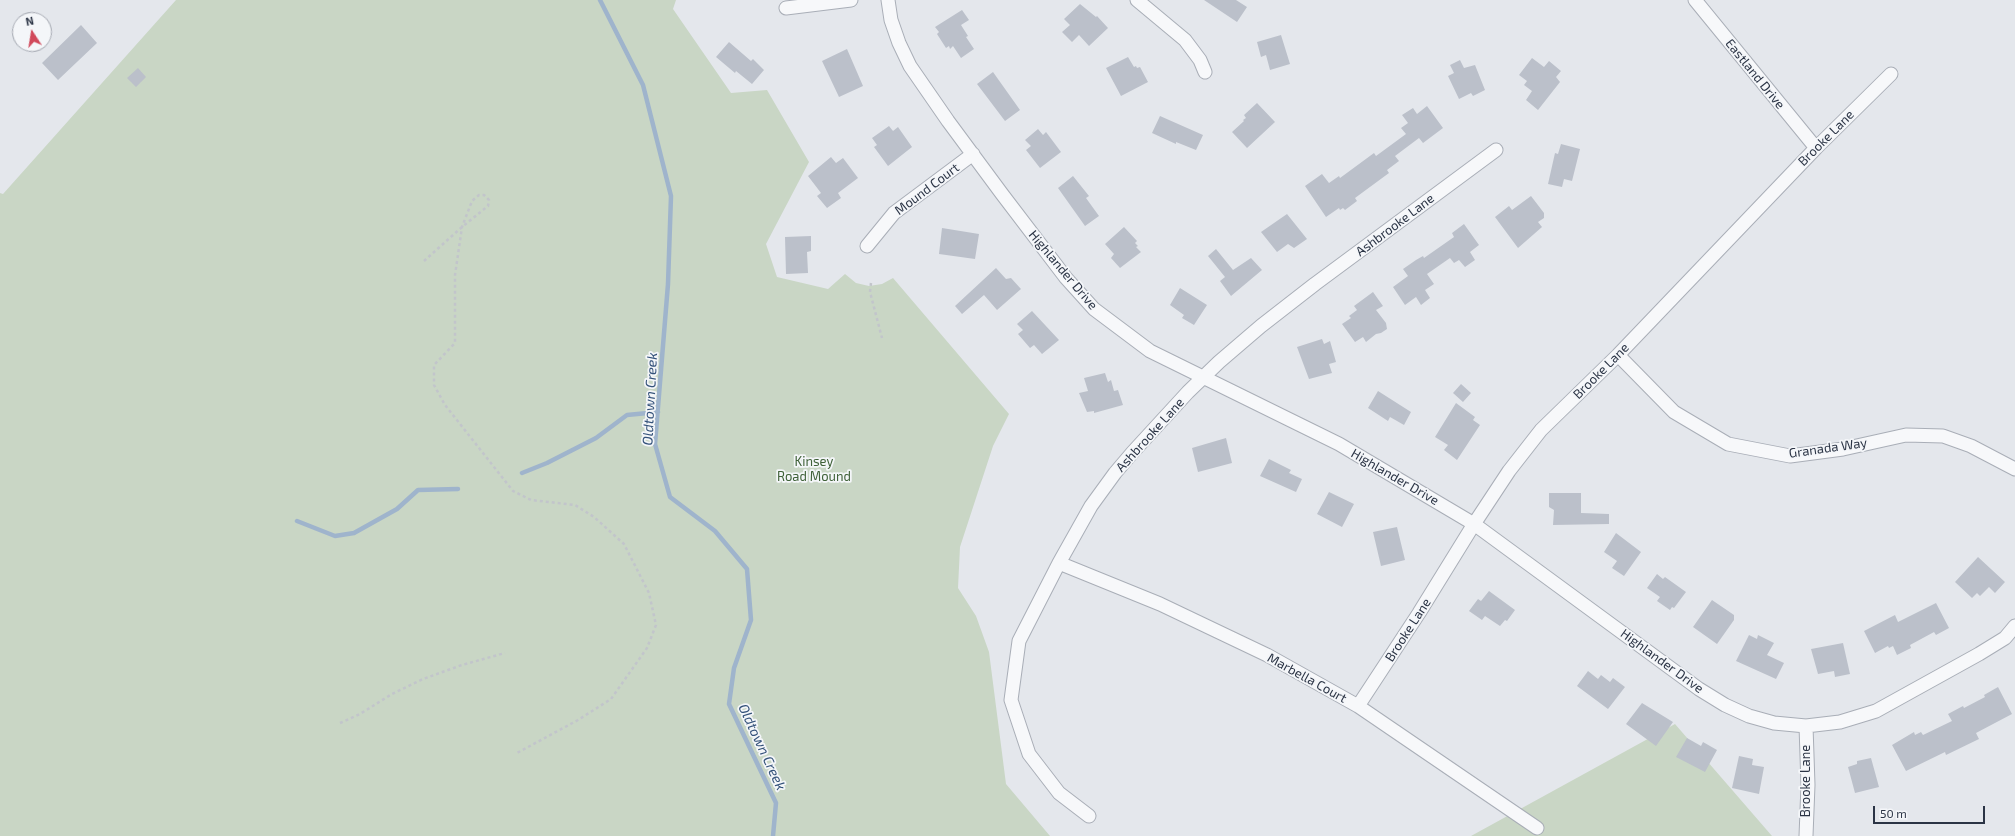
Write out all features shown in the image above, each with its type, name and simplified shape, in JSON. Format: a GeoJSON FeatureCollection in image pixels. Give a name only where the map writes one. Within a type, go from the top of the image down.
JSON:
{"type":"FeatureCollection","features":[{"type":"Feature","properties":{"kind":"street"},"geometry":{"type":"LineString","coordinates":[[786,8],[851,0]]}},
{"type":"Feature","properties":{"kind":"street","name":"Highlander Drive"},"geometry":{"type":"LineString","coordinates":[[888,0],[895,31],[910,66],[948,121],[1066,278],[1094,309],[1150,351],[1339,444],[1474,524],[1693,684],[1725,705],[1750,716],[1774,723],[1806,726],[1840,722],[1876,711],[1979,654],[2005,638],[2015,626]]}},
{"type":"Feature","properties":{"kind":"street"},"geometry":{"type":"LineString","coordinates":[[1137,0],[1185,40],[1200,60],[1205,72]]}},
{"type":"Feature","properties":{"kind":"street","name":"Eastland Drive"},"geometry":{"type":"LineString","coordinates":[[1695,0],[1816,148]]}},
{"type":"Feature","properties":{"kind":"street","name":"Brooke Lane"},"geometry":{"type":"LineString","coordinates":[[1358,706],[1420,613],[1474,524],[1509,471],[1541,430],[1618,355],[1816,148],[1891,74]]}},
{"type":"Feature","properties":{"kind":"street","name":"Ashbrooke Lane"},"geometry":{"type":"LineString","coordinates":[[1089,816],[1059,793],[1029,754],[1011,700],[1020,641],[1058,564],[1091,506],[1115,473],[1203,378],[1267,321],[1496,150]]}},
{"type":"Feature","properties":{"kind":"street","name":"Mound Court"},"geometry":{"type":"LineString","coordinates":[[867,246],[894,213],[974,154]]}},
{"type":"Feature","properties":{"kind":"street","name":"Granada Way"},"geometry":{"type":"LineString","coordinates":[[1618,355],[1674,412],[1728,444],[1790,456],[1843,449],[1906,435],[1943,436],[1971,446],[2015,469]]}},
{"type":"Feature","properties":{"kind":"street","name":"Marbella Court"},"geometry":{"type":"LineString","coordinates":[[1058,564],[1167,607],[1267,655],[1358,706],[1537,828]]}},
{"type":"Feature","properties":{"kind":"street","name":"Brooke Lane"},"geometry":{"type":"LineString","coordinates":[[1806,726],[1808,785],[1806,836]]}},
{"type":"Feature","properties":{"kind":"path"},"geometry":{"type":"LineString","coordinates":[[424,261],[462,227],[488,206],[489,200],[484,195],[479,195],[472,201],[462,227],[455,275],[455,343],[434,365],[434,385],[445,405],[513,491],[531,500],[575,504],[594,517],[624,544],[649,592],[656,625],[647,648],[611,699],[578,720],[517,753]]}},
{"type":"Feature","properties":{"kind":"path"},"geometry":{"type":"LineString","coordinates":[[871,283],[870,292],[882,338]]}},
{"type":"Feature","properties":{"kind":"path"},"geometry":{"type":"LineString","coordinates":[[340,723],[360,714],[392,694],[423,680],[462,665],[505,653]]}},
{"type":"Feature","properties":{"kind":"green space","name":"Kinsey Road Mound"},"geometry":{"type":"Polygon","coordinates":[[[176,0],[676,0],[673,9],[731,93],[767,90],[809,162],[766,244],[777,277],[828,289],[845,274],[856,283],[869,286],[882,284],[893,278],[1009,414],[993,446],[960,547],[958,588],[976,616],[989,652],[1006,784],[1050,836],[0,836],[0,193],[3,194],[176,0]]]}},
{"type":"Feature","properties":{"kind":"green space"},"geometry":{"type":"Polygon","coordinates":[[[1675,724],[1772,836],[1471,836],[1675,724]]]}},
{"type":"Feature","properties":{"kind":"building"},"geometry":{"type":"Polygon","coordinates":[[[1204,0],[1236,0],[1247,7],[1237,22],[1204,0]]]}},
{"type":"Feature","properties":{"kind":"building"},"geometry":{"type":"Polygon","coordinates":[[[1080,4],[1096,17],[1097,16],[1108,28],[1089,46],[1079,35],[1072,42],[1062,32],[1070,25],[1064,19],[1080,4]]]}},
{"type":"Feature","properties":{"kind":"building"},"geometry":{"type":"Polygon","coordinates":[[[962,10],[969,20],[961,25],[968,36],[966,37],[974,49],[961,58],[953,46],[950,49],[949,46],[946,48],[937,34],[939,32],[935,27],[962,10]]]}},
{"type":"Feature","properties":{"kind":"building"},"geometry":{"type":"Polygon","coordinates":[[[81,25],[97,43],[58,80],[42,63],[81,25]]]}},
{"type":"Feature","properties":{"kind":"building"},"geometry":{"type":"Polygon","coordinates":[[[1281,35],[1290,64],[1270,70],[1266,55],[1261,57],[1257,42],[1281,35]]]}},
{"type":"Feature","properties":{"kind":"building"},"geometry":{"type":"Polygon","coordinates":[[[729,42],[751,61],[753,59],[764,70],[752,84],[736,71],[735,73],[716,57],[729,42]]]}},
{"type":"Feature","properties":{"kind":"building"},"geometry":{"type":"Polygon","coordinates":[[[847,49],[863,86],[839,97],[822,61],[847,49]]]}},
{"type":"Feature","properties":{"kind":"building"},"geometry":{"type":"Polygon","coordinates":[[[1128,57],[1134,67],[1140,67],[1148,82],[1121,96],[1106,68],[1128,57]]]}},
{"type":"Feature","properties":{"kind":"building"},"geometry":{"type":"Polygon","coordinates":[[[1532,58],[1544,67],[1549,61],[1561,71],[1556,77],[1560,82],[1538,110],[1526,100],[1532,91],[1524,85],[1527,81],[1519,75],[1532,58]]]}},
{"type":"Feature","properties":{"kind":"building"},"geometry":{"type":"Polygon","coordinates":[[[1460,60],[1464,68],[1475,65],[1485,90],[1473,96],[1471,93],[1459,99],[1448,76],[1454,73],[1450,65],[1460,60]]]}},
{"type":"Feature","properties":{"kind":"building"},"geometry":{"type":"Polygon","coordinates":[[[138,68],[146,77],[136,87],[127,78],[138,68]]]}},
{"type":"Feature","properties":{"kind":"building"},"geometry":{"type":"Polygon","coordinates":[[[993,72],[1020,110],[1005,121],[977,84],[993,72]]]}},
{"type":"Feature","properties":{"kind":"building"},"geometry":{"type":"Polygon","coordinates":[[[1257,103],[1275,122],[1247,148],[1232,132],[1244,121],[1243,120],[1246,118],[1244,115],[1257,103]]]}},
{"type":"Feature","properties":{"kind":"building"},"geometry":{"type":"Polygon","coordinates":[[[1427,106],[1443,128],[1423,143],[1419,138],[1395,156],[1399,161],[1387,170],[1389,173],[1355,198],[1357,201],[1345,210],[1343,208],[1340,210],[1339,208],[1326,217],[1305,186],[1322,174],[1329,183],[1339,176],[1340,178],[1374,153],[1376,156],[1406,134],[1401,128],[1408,123],[1402,115],[1413,108],[1417,114],[1427,106]]]}},
{"type":"Feature","properties":{"kind":"building"},"geometry":{"type":"Polygon","coordinates":[[[1160,116],[1203,135],[1196,150],[1176,142],[1176,144],[1152,133],[1160,116]]]}},
{"type":"Feature","properties":{"kind":"building"},"geometry":{"type":"Polygon","coordinates":[[[889,126],[893,131],[898,127],[912,147],[888,166],[874,147],[877,145],[872,138],[889,126]]]}},
{"type":"Feature","properties":{"kind":"building"},"geometry":{"type":"Polygon","coordinates":[[[1038,129],[1043,135],[1046,132],[1061,152],[1040,168],[1026,150],[1031,146],[1025,140],[1038,129]]]}},
{"type":"Feature","properties":{"kind":"building"},"geometry":{"type":"Polygon","coordinates":[[[1561,144],[1580,149],[1572,181],[1564,179],[1562,187],[1548,184],[1555,153],[1558,154],[1561,144]]]}},
{"type":"Feature","properties":{"kind":"building"},"geometry":{"type":"Polygon","coordinates":[[[831,157],[836,163],[843,158],[858,178],[838,193],[841,198],[827,208],[817,196],[821,193],[808,176],[831,157]]]}},
{"type":"Feature","properties":{"kind":"building"},"geometry":{"type":"Polygon","coordinates":[[[1073,176],[1089,196],[1086,198],[1099,216],[1085,226],[1058,188],[1073,176]]]}},
{"type":"Feature","properties":{"kind":"building"},"geometry":{"type":"Polygon","coordinates":[[[1531,196],[1544,213],[1544,218],[1538,222],[1542,227],[1518,248],[1495,217],[1509,206],[1512,210],[1531,196]]]}},
{"type":"Feature","properties":{"kind":"building"},"geometry":{"type":"Polygon","coordinates":[[[1287,214],[1307,239],[1294,248],[1288,244],[1277,252],[1261,232],[1287,214]]]}},
{"type":"Feature","properties":{"kind":"building"},"geometry":{"type":"Polygon","coordinates":[[[1464,224],[1479,245],[1470,252],[1475,260],[1465,267],[1459,260],[1454,263],[1450,258],[1427,274],[1434,284],[1425,290],[1430,298],[1421,305],[1416,297],[1405,305],[1393,287],[1408,276],[1403,269],[1423,256],[1424,258],[1454,237],[1452,233],[1464,224]]]}},
{"type":"Feature","properties":{"kind":"building"},"geometry":{"type":"Polygon","coordinates":[[[1124,227],[1137,241],[1135,243],[1138,246],[1136,247],[1141,252],[1120,268],[1111,258],[1114,254],[1105,244],[1124,227]]]}},
{"type":"Feature","properties":{"kind":"building"},"geometry":{"type":"Polygon","coordinates":[[[942,228],[979,234],[975,259],[939,254],[942,228]]]}},
{"type":"Feature","properties":{"kind":"building"},"geometry":{"type":"Polygon","coordinates":[[[811,236],[811,251],[807,252],[808,273],[786,274],[785,237],[811,236]]]}},
{"type":"Feature","properties":{"kind":"building"},"geometry":{"type":"Polygon","coordinates":[[[1216,249],[1233,270],[1251,258],[1262,270],[1231,296],[1220,281],[1225,277],[1208,256],[1216,249]]]}},
{"type":"Feature","properties":{"kind":"building"},"geometry":{"type":"Polygon","coordinates":[[[996,268],[1006,279],[1011,278],[1021,289],[997,310],[984,295],[962,314],[955,306],[996,268]]]}},
{"type":"Feature","properties":{"kind":"building"},"geometry":{"type":"Polygon","coordinates":[[[1180,288],[1207,305],[1194,325],[1182,318],[1184,315],[1170,305],[1180,288]]]}},
{"type":"Feature","properties":{"kind":"building"},"geometry":{"type":"Polygon","coordinates":[[[1373,292],[1383,306],[1376,310],[1386,323],[1387,329],[1376,334],[1366,342],[1363,337],[1355,342],[1342,324],[1351,318],[1349,316],[1357,310],[1354,306],[1373,292]]]}},
{"type":"Feature","properties":{"kind":"building"},"geometry":{"type":"Polygon","coordinates":[[[1032,311],[1059,340],[1042,354],[1034,345],[1030,348],[1018,334],[1023,330],[1017,324],[1032,311]]]}},
{"type":"Feature","properties":{"kind":"building"},"geometry":{"type":"Polygon","coordinates":[[[1322,339],[1324,344],[1330,341],[1336,362],[1329,364],[1332,373],[1309,379],[1297,347],[1322,339]]]}},
{"type":"Feature","properties":{"kind":"building"},"geometry":{"type":"Polygon","coordinates":[[[1105,373],[1108,382],[1111,380],[1114,391],[1118,390],[1123,405],[1094,413],[1094,411],[1087,412],[1079,393],[1088,391],[1084,378],[1105,373]]]}},
{"type":"Feature","properties":{"kind":"building"},"geometry":{"type":"Polygon","coordinates":[[[1461,384],[1471,393],[1463,402],[1453,393],[1461,384]]]}},
{"type":"Feature","properties":{"kind":"building"},"geometry":{"type":"Polygon","coordinates":[[[1378,391],[1411,412],[1404,425],[1390,417],[1388,421],[1368,408],[1378,391]]]}},
{"type":"Feature","properties":{"kind":"building"},"geometry":{"type":"Polygon","coordinates":[[[1456,403],[1475,417],[1473,420],[1480,425],[1457,460],[1444,450],[1448,445],[1435,437],[1456,403]]]}},
{"type":"Feature","properties":{"kind":"building"},"geometry":{"type":"Polygon","coordinates":[[[1226,438],[1232,463],[1198,472],[1192,448],[1226,438]]]}},
{"type":"Feature","properties":{"kind":"building"},"geometry":{"type":"Polygon","coordinates":[[[1269,459],[1291,470],[1289,473],[1302,479],[1296,492],[1260,476],[1269,459]]]}},
{"type":"Feature","properties":{"kind":"building"},"geometry":{"type":"Polygon","coordinates":[[[1329,492],[1354,504],[1342,527],[1317,514],[1329,492]]]}},
{"type":"Feature","properties":{"kind":"building"},"geometry":{"type":"Polygon","coordinates":[[[1549,493],[1581,493],[1581,513],[1609,514],[1609,524],[1553,525],[1554,510],[1549,507],[1549,493]]]}},
{"type":"Feature","properties":{"kind":"building"},"geometry":{"type":"Polygon","coordinates":[[[1397,527],[1405,560],[1381,566],[1373,532],[1397,527]]]}},
{"type":"Feature","properties":{"kind":"building"},"geometry":{"type":"Polygon","coordinates":[[[1616,533],[1641,552],[1624,576],[1612,568],[1617,561],[1604,552],[1616,533]]]}},
{"type":"Feature","properties":{"kind":"building"},"geometry":{"type":"Polygon","coordinates":[[[1978,557],[2005,582],[1995,593],[1989,587],[1980,596],[1977,593],[1972,598],[1955,582],[1978,557]]]}},
{"type":"Feature","properties":{"kind":"building"},"geometry":{"type":"Polygon","coordinates":[[[1657,574],[1663,579],[1665,577],[1686,592],[1674,608],[1672,607],[1670,610],[1657,601],[1660,597],[1647,588],[1657,574]]]}},
{"type":"Feature","properties":{"kind":"building"},"geometry":{"type":"Polygon","coordinates":[[[1489,591],[1515,610],[1507,621],[1505,620],[1500,626],[1485,616],[1482,620],[1469,611],[1478,599],[1481,601],[1489,591]]]}},
{"type":"Feature","properties":{"kind":"building"},"geometry":{"type":"Polygon","coordinates":[[[1712,600],[1734,615],[1734,620],[1717,644],[1693,627],[1712,600]]]}},
{"type":"Feature","properties":{"kind":"building"},"geometry":{"type":"Polygon","coordinates":[[[1936,603],[1949,628],[1936,635],[1934,632],[1910,645],[1911,648],[1897,655],[1893,646],[1889,648],[1888,646],[1875,653],[1864,631],[1895,615],[1898,622],[1936,603]]]}},
{"type":"Feature","properties":{"kind":"building"},"geometry":{"type":"Polygon","coordinates":[[[1749,635],[1757,639],[1758,635],[1774,643],[1767,655],[1784,663],[1776,679],[1736,661],[1749,635]]]}},
{"type":"Feature","properties":{"kind":"building"},"geometry":{"type":"Polygon","coordinates":[[[1843,643],[1850,674],[1835,677],[1834,671],[1818,674],[1811,649],[1843,643]]]}},
{"type":"Feature","properties":{"kind":"building"},"geometry":{"type":"Polygon","coordinates":[[[1588,671],[1598,679],[1601,675],[1610,682],[1613,678],[1625,687],[1608,709],[1577,686],[1588,671]]]}},
{"type":"Feature","properties":{"kind":"building"},"geometry":{"type":"Polygon","coordinates":[[[1998,687],[2012,714],[1976,733],[1979,739],[1946,755],[1945,752],[1906,771],[1892,745],[1914,732],[1915,735],[1921,732],[1923,735],[1952,721],[1948,714],[1963,706],[1964,708],[1985,697],[1984,695],[1998,687]]]}},
{"type":"Feature","properties":{"kind":"building"},"geometry":{"type":"Polygon","coordinates":[[[1642,703],[1673,722],[1656,746],[1626,724],[1642,703]]]}},
{"type":"Feature","properties":{"kind":"building"},"geometry":{"type":"Polygon","coordinates":[[[1687,738],[1701,746],[1703,742],[1717,750],[1705,772],[1676,757],[1687,738]]]}},
{"type":"Feature","properties":{"kind":"building"},"geometry":{"type":"Polygon","coordinates":[[[1739,756],[1753,759],[1752,765],[1764,767],[1759,794],[1732,788],[1739,756]]]}},
{"type":"Feature","properties":{"kind":"building"},"geometry":{"type":"Polygon","coordinates":[[[1871,758],[1879,787],[1855,793],[1848,767],[1857,764],[1857,761],[1871,758]]]}},
{"type":"Feature","properties":{"kind":"waterway","name":"Oldtown Creek"},"geometry":{"type":"LineString","coordinates":[[600,0],[643,85],[671,196],[668,284],[655,444],[670,497],[715,531],[747,569],[751,620],[734,668],[729,704],[776,803],[773,836]]}},
{"type":"Feature","properties":{"kind":"waterway"},"geometry":{"type":"LineString","coordinates":[[522,473],[547,463],[596,438],[627,415],[658,412]]}},
{"type":"Feature","properties":{"kind":"waterway"},"geometry":{"type":"LineString","coordinates":[[297,521],[335,536],[354,533],[397,509],[418,490],[458,489]]}}]}
